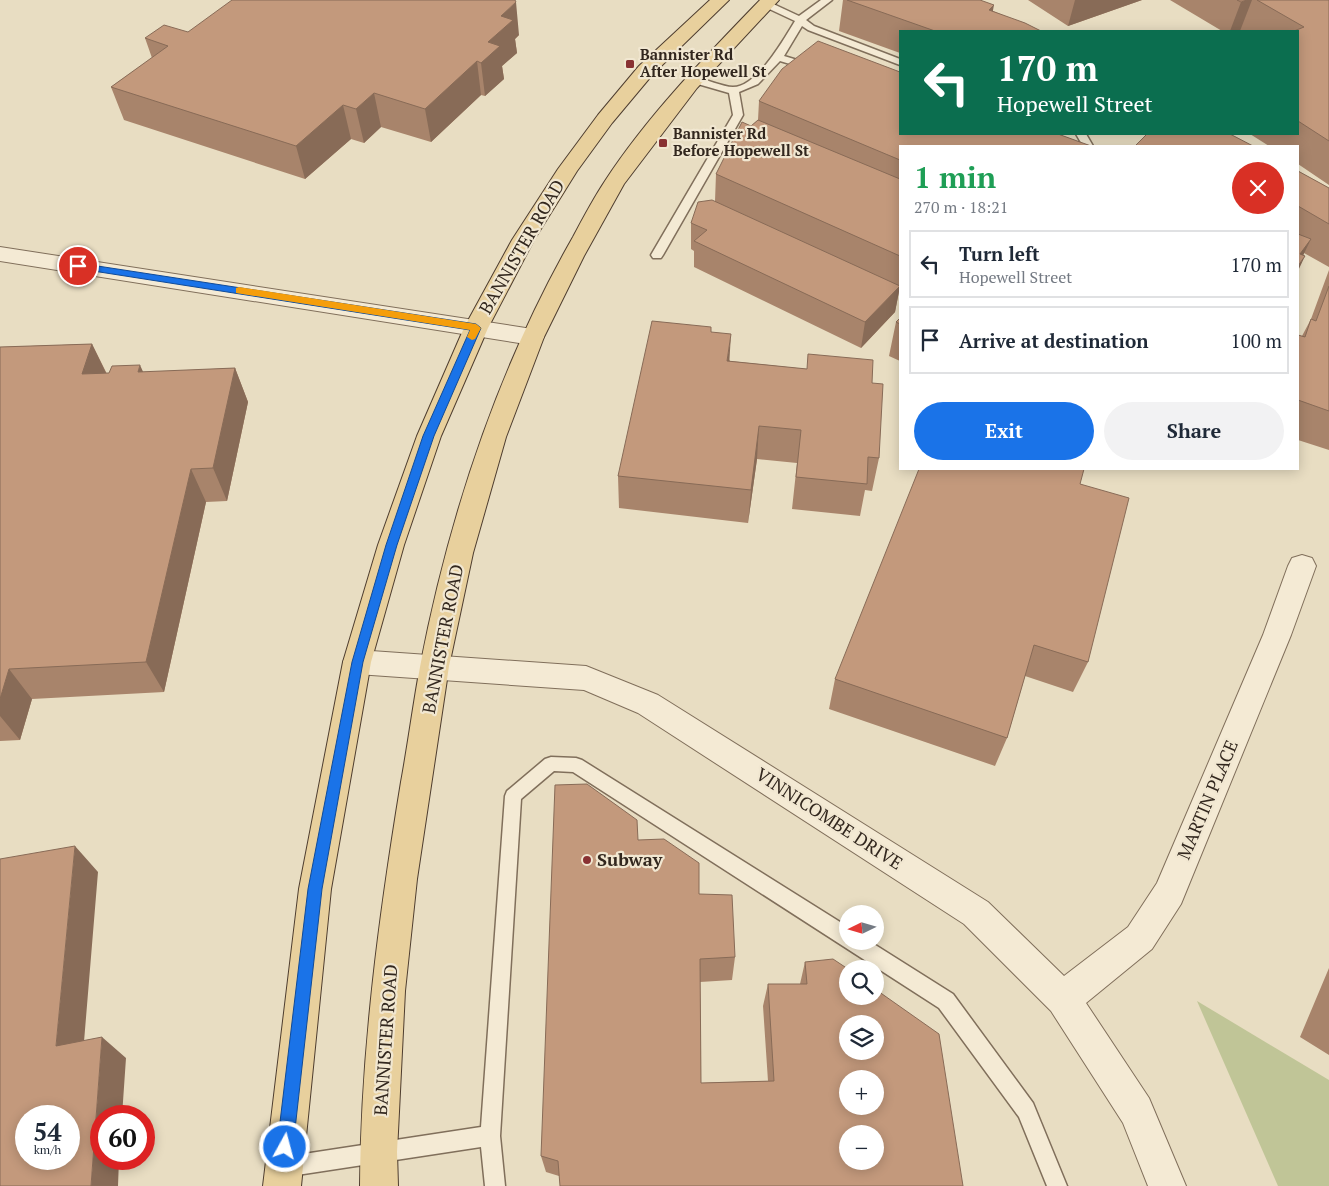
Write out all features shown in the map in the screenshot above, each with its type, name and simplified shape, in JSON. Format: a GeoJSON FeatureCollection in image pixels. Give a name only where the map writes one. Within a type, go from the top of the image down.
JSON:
{"type":"FeatureCollection","features":[{"type":"Feature","properties":{"kind":"main road","name":"BANNISTER ROAD"},"geometry":{"type":"LineString","coordinates":[[282,1176],[315,889],[358,662],[391,545],[428,436],[476,328],[523,240],[568,169],[599,126],[646,70],[720,0]]}},
{"type":"Feature","properties":{"kind":"main road","name":"BANNISTER ROAD"},"geometry":{"type":"LineString","coordinates":[[379,1186],[379,1152],[388,991],[401,879],[435,666],[460,553],[494,438],[532,337],[573,256],[614,183],[649,135],[694,80],[768,2]]}},
{"type":"Feature","properties":{"kind":"street"},"geometry":{"type":"LineString","coordinates":[[0,254],[532,337]]}},
{"type":"Feature","properties":{"kind":"street","name":"MARTIN PLACE"},"geometry":{"type":"LineString","coordinates":[[1063,999],[1140,938],[1169,893],[1278,635],[1302,566]]}},
{"type":"Feature","properties":{"kind":"street","name":"VINNICOMBE DRIVE"},"geometry":{"type":"LineString","coordinates":[[358,662],[586,678],[648,704],[976,913],[1063,999],[1136,1111],[1167,1186]]}},
{"type":"Feature","properties":{"kind":"lane"},"geometry":{"type":"LineString","coordinates":[[694,80],[734,91],[754,82],[778,57],[800,20],[827,0]]}},
{"type":"Feature","properties":{"kind":"lane"},"geometry":{"type":"LineString","coordinates":[[768,2],[811,28],[899,62]]}},
{"type":"Feature","properties":{"kind":"lane"},"geometry":{"type":"LineString","coordinates":[[778,57],[821,71]]}},
{"type":"Feature","properties":{"kind":"lane"},"geometry":{"type":"LineString","coordinates":[[657,255],[738,115],[734,91]]}},
{"type":"Feature","properties":{"kind":"lane"},"geometry":{"type":"LineString","coordinates":[[495,1186],[490,1136],[513,796],[551,764],[576,765],[839,932]]}},
{"type":"Feature","properties":{"kind":"lane"},"geometry":{"type":"LineString","coordinates":[[866,950],[946,1001],[1026,1110],[1057,1186]]}},
{"type":"Feature","properties":{"kind":"lane"},"geometry":{"type":"LineString","coordinates":[[282,1176],[379,1152],[490,1136]]}},
{"type":"Feature","properties":{"kind":"green space"},"geometry":{"type":"Polygon","coordinates":[[[1197,1001],[1329,1080],[1329,1186],[1278,1186],[1197,1001]]]}},
{"type":"Feature","properties":{"kind":"building"},"geometry":{"type":"Polygon","coordinates":[[[232,0],[515,0],[516,2],[501,16],[513,20],[488,42],[500,46],[481,63],[477,61],[425,109],[374,93],[356,109],[343,105],[296,146],[111,87],[168,46],[145,38],[164,25],[188,32],[232,0]]]}},
{"type":"Feature","properties":{"kind":"building"},"geometry":{"type":"Polygon","coordinates":[[[847,0],[980,0],[994,5],[989,10],[1039,30],[932,30],[847,0]]]}},
{"type":"Feature","properties":{"kind":"building"},"geometry":{"type":"Polygon","coordinates":[[[1257,0],[1329,0],[1329,141],[1299,122],[1299,30],[1296,30],[1304,27],[1257,0]]]}},
{"type":"Feature","properties":{"kind":"building"},"geometry":{"type":"Polygon","coordinates":[[[818,41],[899,72],[899,135],[1061,135],[1088,145],[899,145],[899,160],[759,101],[782,69],[818,41]]]}},
{"type":"Feature","properties":{"kind":"building"},"geometry":{"type":"Polygon","coordinates":[[[758,120],[899,179],[899,256],[716,174],[742,122],[751,126],[758,120]]]}},
{"type":"Feature","properties":{"kind":"building"},"geometry":{"type":"Polygon","coordinates":[[[1146,135],[1232,135],[1251,145],[1136,145],[1146,135]]]}},
{"type":"Feature","properties":{"kind":"building"},"geometry":{"type":"Polygon","coordinates":[[[1299,172],[1329,188],[1329,224],[1299,207],[1299,172]]]}},
{"type":"Feature","properties":{"kind":"building"},"geometry":{"type":"Polygon","coordinates":[[[712,200],[899,287],[865,322],[694,241],[707,230],[691,223],[698,202],[712,200]]]}},
{"type":"Feature","properties":{"kind":"building"},"geometry":{"type":"Polygon","coordinates":[[[1299,234],[1311,239],[1300,254],[1305,256],[1299,265],[1299,234]]]}},
{"type":"Feature","properties":{"kind":"building"},"geometry":{"type":"Polygon","coordinates":[[[1329,286],[1329,411],[1299,400],[1299,335],[1305,337],[1311,319],[1316,321],[1329,286]]]}},
{"type":"Feature","properties":{"kind":"building"},"geometry":{"type":"Polygon","coordinates":[[[652,321],[711,327],[711,332],[731,334],[727,361],[807,369],[808,354],[873,360],[872,383],[883,384],[879,458],[868,457],[867,484],[796,477],[801,430],[759,426],[751,490],[618,476],[652,321]]]}},
{"type":"Feature","properties":{"kind":"building"},"geometry":{"type":"Polygon","coordinates":[[[92,344],[82,374],[109,373],[112,366],[140,365],[138,372],[235,368],[213,468],[191,469],[146,662],[9,669],[0,699],[0,347],[92,344]]]}},
{"type":"Feature","properties":{"kind":"building"},"geometry":{"type":"Polygon","coordinates":[[[919,470],[1084,470],[1080,484],[1129,498],[1088,662],[1034,645],[1007,738],[835,679],[919,470]]]}},
{"type":"Feature","properties":{"kind":"building"},"geometry":{"type":"Polygon","coordinates":[[[587,784],[637,820],[638,840],[664,839],[699,863],[699,894],[732,895],[735,957],[700,959],[701,1083],[774,1081],[768,984],[807,984],[805,962],[833,959],[839,963],[839,1005],[884,1005],[884,995],[939,1034],[963,1186],[560,1186],[558,1161],[541,1156],[555,785],[587,784]]]}},
{"type":"Feature","properties":{"kind":"building"},"geometry":{"type":"Polygon","coordinates":[[[75,846],[56,1046],[102,1037],[97,1105],[90,1105],[91,1186],[0,1186],[0,859],[75,846]]]}},
{"type":"Feature","properties":{"kind":"slow traffic"},"geometry":{"type":"LineString","coordinates":[[239,290],[476,328],[472,337]]}},
{"type":"Feature","properties":{"kind":"place","name":"Bannister Rd After Hopewell St"},"geometry":{"type":"Point","coordinates":[630,64]}},
{"type":"Feature","properties":{"kind":"place","name":"Bannister Rd Before Hopewell St"},"geometry":{"type":"Point","coordinates":[663,143]}},
{"type":"Feature","properties":{"kind":"place","name":"Subway"},"geometry":{"type":"Point","coordinates":[587,860]}},
{"type":"Feature","properties":{"kind":"route"},"geometry":{"type":"LineString","coordinates":[[78,266],[476,328],[428,436],[391,545],[358,662],[315,889],[285,1147]]}}]}
